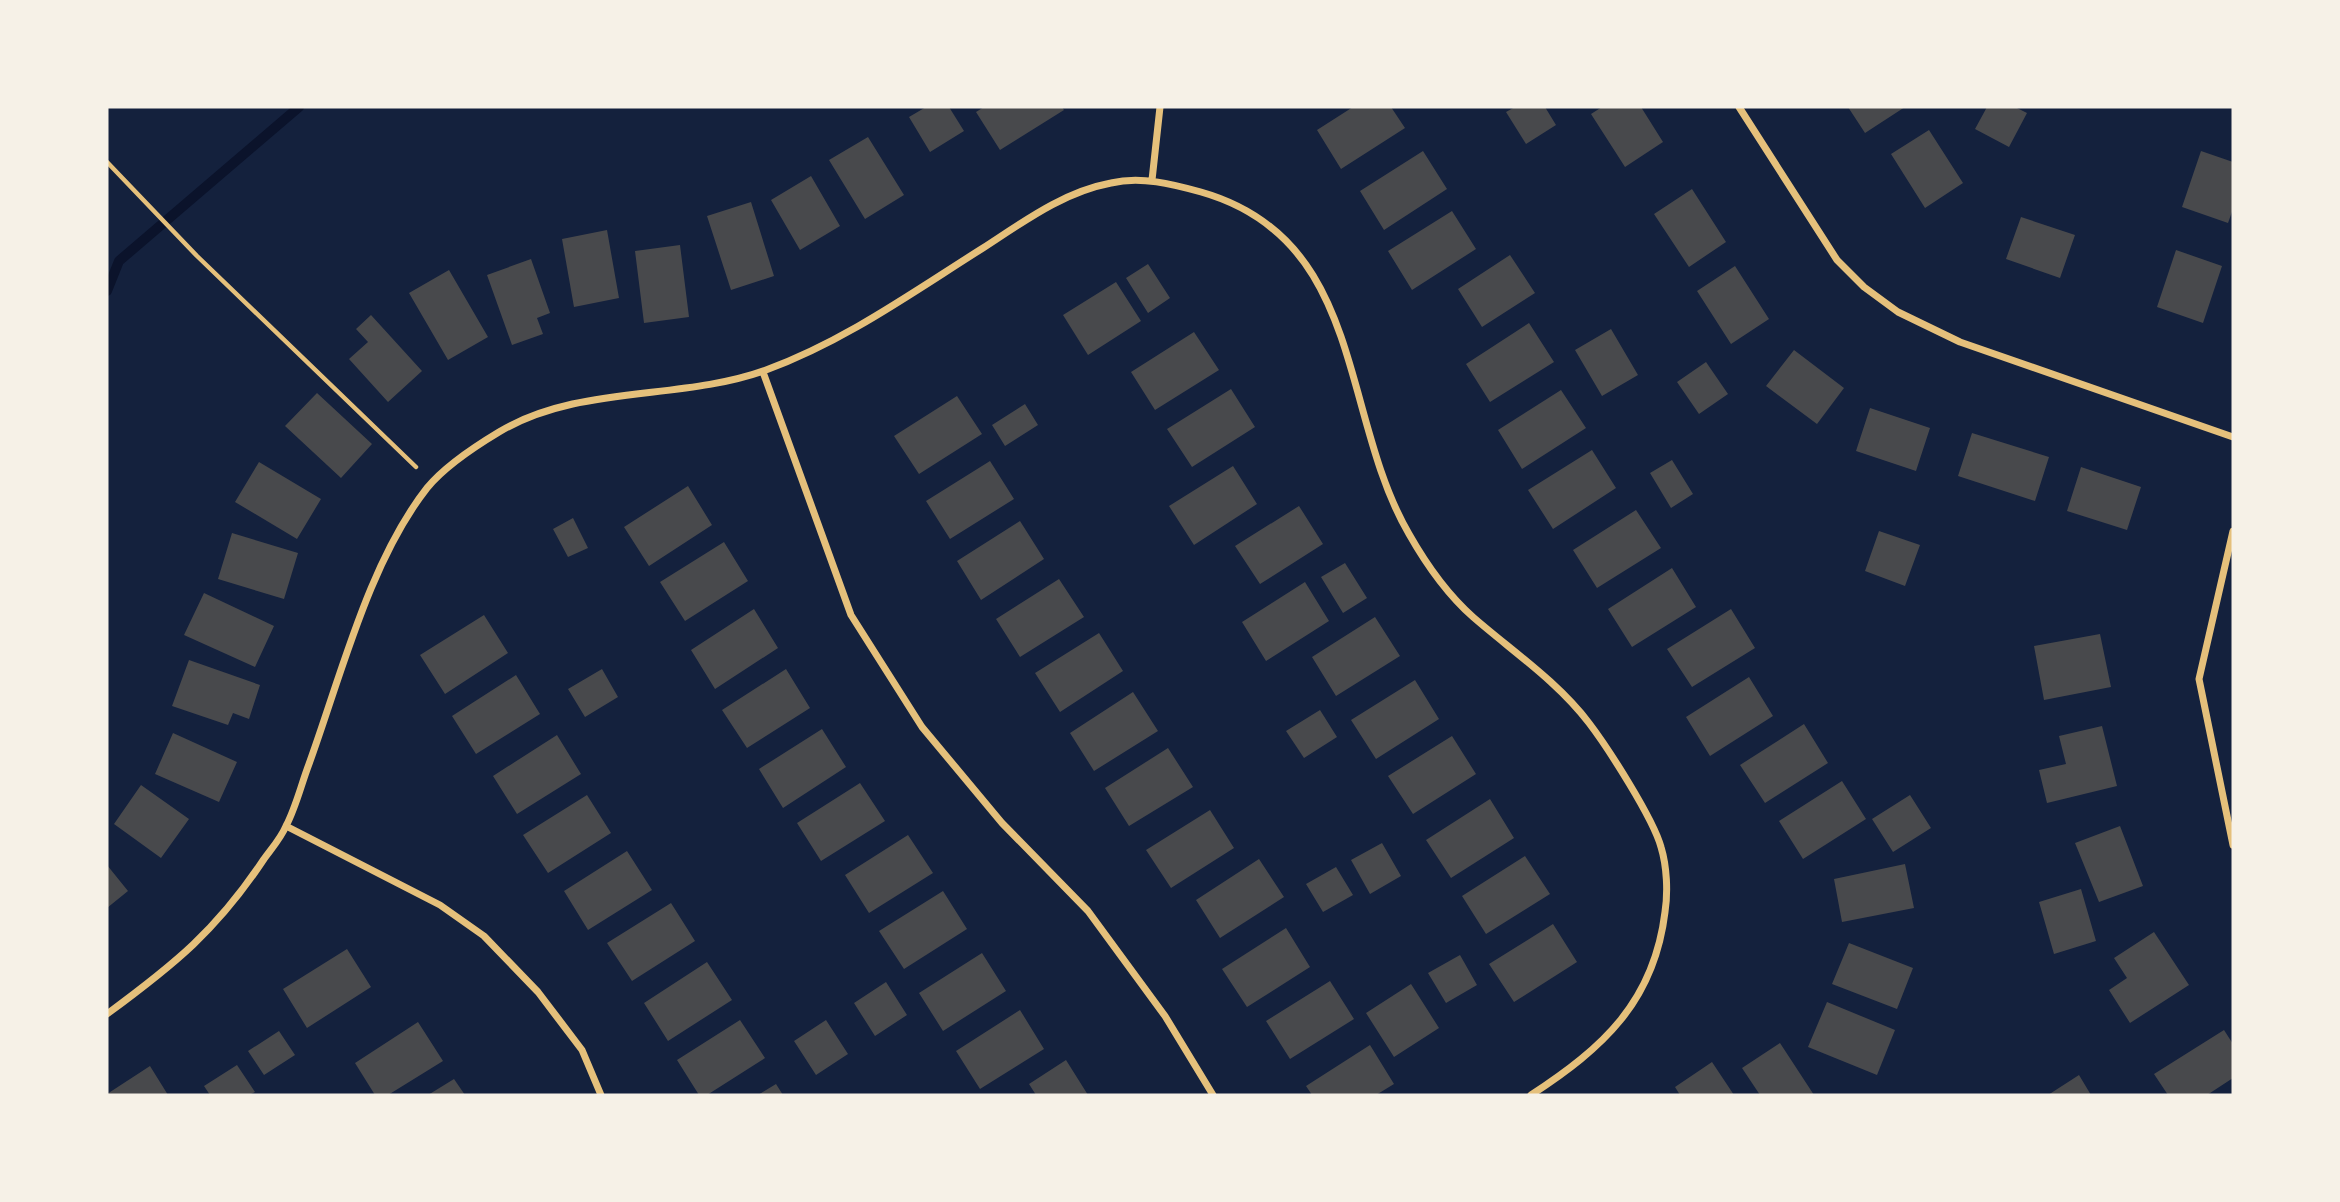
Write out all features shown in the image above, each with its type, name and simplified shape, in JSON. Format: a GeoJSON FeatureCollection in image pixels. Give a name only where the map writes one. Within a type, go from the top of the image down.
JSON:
{"type":"FeatureCollection","features":[{"type":"Feature","properties":{"kind":"street"},"geometry":{"type":"LineString","coordinates":[[1152,180],[1160,107]]}},
{"type":"Feature","properties":{"kind":"street"},"geometry":{"type":"LineString","coordinates":[[1739,107],[1837,260],[1864,287],[1898,312],[1960,342],[2233,438]]}},
{"type":"Feature","properties":{"kind":"street"},"geometry":{"type":"LineString","coordinates":[[107,1014],[174,965],[232,908],[286,826],[378,571],[403,524],[431,482],[506,427],[553,410],[608,398],[710,385],[763,372],[827,344],[1052,203],[1111,183],[1152,180],[1208,194],[1251,213],[1294,248],[1325,291],[1344,338],[1379,466],[1404,527],[1434,574],[1468,613],[1532,665],[1595,732],[1661,846],[1668,893],[1663,932],[1652,970],[1632,1009],[1609,1036],[1571,1069],[1531,1095]]}},
{"type":"Feature","properties":{"kind":"street"},"geometry":{"type":"LineString","coordinates":[[763,372],[851,615],[922,727],[1003,823],[1088,911],[1165,1016],[1213,1095]]}},
{"type":"Feature","properties":{"kind":"street"},"geometry":{"type":"LineString","coordinates":[[2233,531],[2199,679],[2233,845]]}},
{"type":"Feature","properties":{"kind":"street"},"geometry":{"type":"LineString","coordinates":[[286,826],[440,905],[484,936],[538,992],[582,1050],[601,1095]]}},
{"type":"Feature","properties":{"kind":"path"},"geometry":{"type":"LineString","coordinates":[[107,162],[128,188],[431,482]]}},
{"type":"Feature","properties":{"kind":"building"},"geometry":{"type":"Polygon","coordinates":[[[926,107],[949,107],[964,131],[930,152],[909,117],[926,107]]]}},
{"type":"Feature","properties":{"kind":"building"},"geometry":{"type":"Polygon","coordinates":[[[984,107],[1062,107],[1064,110],[1000,150],[976,112],[984,107]]]}},
{"type":"Feature","properties":{"kind":"building"},"geometry":{"type":"Polygon","coordinates":[[[1353,107],[1391,107],[1405,128],[1341,169],[1317,130],[1353,107]]]}},
{"type":"Feature","properties":{"kind":"building"},"geometry":{"type":"Polygon","coordinates":[[[1515,107],[1545,107],[1556,125],[1526,144],[1506,112],[1515,107]]]}},
{"type":"Feature","properties":{"kind":"building"},"geometry":{"type":"Polygon","coordinates":[[[1602,107],[1641,107],[1663,142],[1625,167],[1591,114],[1602,107]]]}},
{"type":"Feature","properties":{"kind":"building"},"geometry":{"type":"Polygon","coordinates":[[[1848,107],[1905,107],[1865,133],[1848,107]]]}},
{"type":"Feature","properties":{"kind":"building"},"geometry":{"type":"Polygon","coordinates":[[[1987,107],[2015,107],[2027,113],[2009,147],[1975,129],[1987,107]]]}},
{"type":"Feature","properties":{"kind":"building"},"geometry":{"type":"Polygon","coordinates":[[[1929,130],[1963,183],[1925,208],[1891,154],[1929,130]]]}},
{"type":"Feature","properties":{"kind":"building"},"geometry":{"type":"Polygon","coordinates":[[[868,137],[904,195],[865,219],[829,160],[868,137]]]}},
{"type":"Feature","properties":{"kind":"building"},"geometry":{"type":"Polygon","coordinates":[[[1423,151],[1447,189],[1384,230],[1360,191],[1423,151]]]}},
{"type":"Feature","properties":{"kind":"building"},"geometry":{"type":"Polygon","coordinates":[[[2201,151],[2233,162],[2233,209],[2228,223],[2182,207],[2201,151]]]}},
{"type":"Feature","properties":{"kind":"building"},"geometry":{"type":"Polygon","coordinates":[[[811,176],[840,226],[800,250],[771,200],[811,176]]]}},
{"type":"Feature","properties":{"kind":"building"},"geometry":{"type":"Polygon","coordinates":[[[1692,189],[1726,242],[1689,267],[1654,214],[1692,189]]]}},
{"type":"Feature","properties":{"kind":"building"},"geometry":{"type":"Polygon","coordinates":[[[751,202],[774,276],[731,290],[707,216],[751,202]]]}},
{"type":"Feature","properties":{"kind":"building"},"geometry":{"type":"Polygon","coordinates":[[[1452,211],[1476,249],[1412,290],[1388,251],[1452,211]]]}},
{"type":"Feature","properties":{"kind":"building"},"geometry":{"type":"Polygon","coordinates":[[[2021,217],[2075,235],[2060,278],[2006,259],[2021,217]]]}},
{"type":"Feature","properties":{"kind":"building"},"geometry":{"type":"Polygon","coordinates":[[[607,230],[619,298],[574,307],[562,239],[607,230]]]}},
{"type":"Feature","properties":{"kind":"building"},"geometry":{"type":"Polygon","coordinates":[[[680,245],[689,317],[644,323],[635,251],[680,245]]]}},
{"type":"Feature","properties":{"kind":"building"},"geometry":{"type":"Polygon","coordinates":[[[2176,250],[2222,266],[2203,323],[2157,307],[2176,250]]]}},
{"type":"Feature","properties":{"kind":"building"},"geometry":{"type":"Polygon","coordinates":[[[1510,255],[1535,293],[1482,327],[1458,289],[1510,255]]]}},
{"type":"Feature","properties":{"kind":"building"},"geometry":{"type":"Polygon","coordinates":[[[531,259],[550,313],[537,318],[543,334],[512,345],[487,275],[531,259]]]}},
{"type":"Feature","properties":{"kind":"building"},"geometry":{"type":"Polygon","coordinates":[[[1148,264],[1170,298],[1148,313],[1126,278],[1148,264]]]}},
{"type":"Feature","properties":{"kind":"building"},"geometry":{"type":"Polygon","coordinates":[[[1735,266],[1769,319],[1731,344],[1697,291],[1735,266]]]}},
{"type":"Feature","properties":{"kind":"building"},"geometry":{"type":"Polygon","coordinates":[[[449,270],[488,337],[448,360],[409,293],[449,270]]]}},
{"type":"Feature","properties":{"kind":"building"},"geometry":{"type":"Polygon","coordinates":[[[1116,282],[1141,321],[1088,355],[1063,315],[1116,282]]]}},
{"type":"Feature","properties":{"kind":"building"},"geometry":{"type":"Polygon","coordinates":[[[371,315],[422,371],[388,402],[349,359],[368,342],[356,329],[371,315]]]}},
{"type":"Feature","properties":{"kind":"building"},"geometry":{"type":"Polygon","coordinates":[[[1529,323],[1554,362],[1490,402],[1466,364],[1529,323]]]}},
{"type":"Feature","properties":{"kind":"building"},"geometry":{"type":"Polygon","coordinates":[[[1611,329],[1638,375],[1602,396],[1575,350],[1611,329]]]}},
{"type":"Feature","properties":{"kind":"building"},"geometry":{"type":"Polygon","coordinates":[[[1194,332],[1219,370],[1155,410],[1131,372],[1194,332]]]}},
{"type":"Feature","properties":{"kind":"building"},"geometry":{"type":"Polygon","coordinates":[[[1794,350],[1844,388],[1817,424],[1766,386],[1794,350]]]}},
{"type":"Feature","properties":{"kind":"building"},"geometry":{"type":"Polygon","coordinates":[[[1706,362],[1728,394],[1699,414],[1677,382],[1706,362]]]}},
{"type":"Feature","properties":{"kind":"building"},"geometry":{"type":"Polygon","coordinates":[[[1231,389],[1255,427],[1192,467],[1167,429],[1231,389]]]}},
{"type":"Feature","properties":{"kind":"building"},"geometry":{"type":"Polygon","coordinates":[[[1561,390],[1586,428],[1522,469],[1498,430],[1561,390]]]}},
{"type":"Feature","properties":{"kind":"building"},"geometry":{"type":"Polygon","coordinates":[[[317,393],[372,444],[341,478],[285,426],[317,393]]]}},
{"type":"Feature","properties":{"kind":"building"},"geometry":{"type":"Polygon","coordinates":[[[957,396],[982,434],[919,474],[894,436],[957,396]]]}},
{"type":"Feature","properties":{"kind":"building"},"geometry":{"type":"Polygon","coordinates":[[[1025,404],[1038,425],[1005,446],[992,425],[1025,404]]]}},
{"type":"Feature","properties":{"kind":"building"},"geometry":{"type":"Polygon","coordinates":[[[1870,408],[1930,428],[1916,471],[1856,451],[1870,408]]]}},
{"type":"Feature","properties":{"kind":"building"},"geometry":{"type":"Polygon","coordinates":[[[1972,433],[2049,457],[2035,501],[1958,476],[1972,433]]]}},
{"type":"Feature","properties":{"kind":"building"},"geometry":{"type":"Polygon","coordinates":[[[1592,450],[1616,488],[1553,529],[1528,490],[1592,450]]]}},
{"type":"Feature","properties":{"kind":"building"},"geometry":{"type":"Polygon","coordinates":[[[1672,460],[1693,494],[1671,508],[1650,473],[1672,460]]]}},
{"type":"Feature","properties":{"kind":"building"},"geometry":{"type":"Polygon","coordinates":[[[990,461],[1014,499],[950,539],[926,501],[990,461]]]}},
{"type":"Feature","properties":{"kind":"building"},"geometry":{"type":"Polygon","coordinates":[[[259,462],[321,499],[297,539],[235,502],[259,462]]]}},
{"type":"Feature","properties":{"kind":"building"},"geometry":{"type":"Polygon","coordinates":[[[1233,466],[1257,504],[1194,545],[1169,506],[1233,466]]]}},
{"type":"Feature","properties":{"kind":"building"},"geometry":{"type":"Polygon","coordinates":[[[2081,467],[2141,487],[2127,530],[2067,511],[2081,467]]]}},
{"type":"Feature","properties":{"kind":"building"},"geometry":{"type":"Polygon","coordinates":[[[688,486],[712,525],[649,566],[624,527],[688,486]]]}},
{"type":"Feature","properties":{"kind":"building"},"geometry":{"type":"Polygon","coordinates":[[[1299,506],[1323,544],[1260,584],[1235,546],[1299,506]]]}},
{"type":"Feature","properties":{"kind":"building"},"geometry":{"type":"Polygon","coordinates":[[[1636,510],[1661,548],[1597,588],[1573,550],[1636,510]]]}},
{"type":"Feature","properties":{"kind":"building"},"geometry":{"type":"Polygon","coordinates":[[[573,518],[588,548],[568,557],[553,529],[573,518]]]}},
{"type":"Feature","properties":{"kind":"building"},"geometry":{"type":"Polygon","coordinates":[[[1020,521],[1044,559],[981,600],[957,561],[1020,521]]]}},
{"type":"Feature","properties":{"kind":"building"},"geometry":{"type":"Polygon","coordinates":[[[1879,531],[1920,545],[1905,586],[1865,571],[1879,531]]]}},
{"type":"Feature","properties":{"kind":"building"},"geometry":{"type":"Polygon","coordinates":[[[232,533],[298,553],[284,599],[218,579],[232,533]]]}},
{"type":"Feature","properties":{"kind":"building"},"geometry":{"type":"Polygon","coordinates":[[[724,542],[748,581],[685,621],[660,582],[724,542]]]}},
{"type":"Feature","properties":{"kind":"building"},"geometry":{"type":"Polygon","coordinates":[[[1345,563],[1367,598],[1343,613],[1321,577],[1345,563]]]}},
{"type":"Feature","properties":{"kind":"building"},"geometry":{"type":"Polygon","coordinates":[[[1672,568],[1696,607],[1632,647],[1608,609],[1672,568]]]}},
{"type":"Feature","properties":{"kind":"building"},"geometry":{"type":"Polygon","coordinates":[[[1059,579],[1084,617],[1020,657],[996,619],[1059,579]]]}},
{"type":"Feature","properties":{"kind":"building"},"geometry":{"type":"Polygon","coordinates":[[[1305,582],[1329,621],[1266,661],[1242,622],[1305,582]]]}},
{"type":"Feature","properties":{"kind":"building"},"geometry":{"type":"Polygon","coordinates":[[[204,593],[274,626],[255,667],[184,635],[204,593]]]}},
{"type":"Feature","properties":{"kind":"building"},"geometry":{"type":"Polygon","coordinates":[[[754,609],[778,648],[715,689],[691,650],[754,609]]]}},
{"type":"Feature","properties":{"kind":"building"},"geometry":{"type":"Polygon","coordinates":[[[1731,609],[1755,648],[1692,687],[1667,649],[1731,609]]]}},
{"type":"Feature","properties":{"kind":"building"},"geometry":{"type":"Polygon","coordinates":[[[484,615],[508,653],[445,694],[420,655],[484,615]]]}},
{"type":"Feature","properties":{"kind":"building"},"geometry":{"type":"Polygon","coordinates":[[[1375,617],[1400,656],[1336,696],[1312,657],[1375,617]]]}},
{"type":"Feature","properties":{"kind":"building"},"geometry":{"type":"Polygon","coordinates":[[[1099,633],[1123,671],[1060,712],[1035,673],[1099,633]]]}},
{"type":"Feature","properties":{"kind":"building"},"geometry":{"type":"Polygon","coordinates":[[[2100,634],[2111,687],[2044,700],[2034,646],[2100,634]]]}},
{"type":"Feature","properties":{"kind":"building"},"geometry":{"type":"Polygon","coordinates":[[[189,660],[260,685],[249,719],[233,713],[228,725],[172,706],[189,660]]]}},
{"type":"Feature","properties":{"kind":"building"},"geometry":{"type":"Polygon","coordinates":[[[602,669],[618,697],[585,717],[568,689],[602,669]]]}},
{"type":"Feature","properties":{"kind":"building"},"geometry":{"type":"Polygon","coordinates":[[[786,669],[810,708],[747,748],[722,710],[786,669]]]}},
{"type":"Feature","properties":{"kind":"building"},"geometry":{"type":"Polygon","coordinates":[[[516,675],[540,714],[476,754],[452,716],[516,675]]]}},
{"type":"Feature","properties":{"kind":"building"},"geometry":{"type":"Polygon","coordinates":[[[1749,677],[1773,716],[1710,756],[1686,717],[1749,677]]]}},
{"type":"Feature","properties":{"kind":"building"},"geometry":{"type":"Polygon","coordinates":[[[1415,680],[1439,719],[1376,759],[1351,720],[1415,680]]]}},
{"type":"Feature","properties":{"kind":"building"},"geometry":{"type":"Polygon","coordinates":[[[1133,692],[1158,731],[1094,771],[1070,733],[1133,692]]]}},
{"type":"Feature","properties":{"kind":"building"},"geometry":{"type":"Polygon","coordinates":[[[1320,710],[1337,737],[1304,758],[1286,731],[1320,710]]]}},
{"type":"Feature","properties":{"kind":"building"},"geometry":{"type":"Polygon","coordinates":[[[1804,724],[1828,763],[1765,803],[1740,765],[1804,724]]]}},
{"type":"Feature","properties":{"kind":"building"},"geometry":{"type":"Polygon","coordinates":[[[2102,726],[2117,786],[2047,803],[2039,770],[2066,764],[2059,736],[2102,726]]]}},
{"type":"Feature","properties":{"kind":"building"},"geometry":{"type":"Polygon","coordinates":[[[822,729],[846,767],[783,808],[759,769],[822,729]]]}},
{"type":"Feature","properties":{"kind":"building"},"geometry":{"type":"Polygon","coordinates":[[[173,733],[237,762],[219,802],[155,774],[173,733]]]}},
{"type":"Feature","properties":{"kind":"building"},"geometry":{"type":"Polygon","coordinates":[[[557,735],[581,774],[517,814],[493,776],[557,735]]]}},
{"type":"Feature","properties":{"kind":"building"},"geometry":{"type":"Polygon","coordinates":[[[1452,736],[1476,774],[1413,814],[1388,776],[1452,736]]]}},
{"type":"Feature","properties":{"kind":"building"},"geometry":{"type":"Polygon","coordinates":[[[1168,748],[1193,787],[1129,826],[1105,788],[1168,748]]]}},
{"type":"Feature","properties":{"kind":"building"},"geometry":{"type":"Polygon","coordinates":[[[1842,781],[1866,819],[1803,859],[1779,821],[1842,781]]]}},
{"type":"Feature","properties":{"kind":"building"},"geometry":{"type":"Polygon","coordinates":[[[860,783],[885,821],[821,861],[797,823],[860,783]]]}},
{"type":"Feature","properties":{"kind":"building"},"geometry":{"type":"Polygon","coordinates":[[[141,785],[189,819],[161,858],[114,824],[141,785]]]}},
{"type":"Feature","properties":{"kind":"building"},"geometry":{"type":"Polygon","coordinates":[[[587,795],[611,833],[548,873],[523,835],[587,795]]]}},
{"type":"Feature","properties":{"kind":"building"},"geometry":{"type":"Polygon","coordinates":[[[1910,795],[1931,828],[1893,852],[1872,819],[1910,795]]]}},
{"type":"Feature","properties":{"kind":"building"},"geometry":{"type":"Polygon","coordinates":[[[1490,799],[1514,838],[1451,878],[1426,840],[1490,799]]]}},
{"type":"Feature","properties":{"kind":"building"},"geometry":{"type":"Polygon","coordinates":[[[1210,810],[1234,848],[1171,888],[1146,850],[1210,810]]]}},
{"type":"Feature","properties":{"kind":"building"},"geometry":{"type":"Polygon","coordinates":[[[2120,826],[2143,886],[2099,902],[2075,843],[2120,826]]]}},
{"type":"Feature","properties":{"kind":"building"},"geometry":{"type":"Polygon","coordinates":[[[908,835],[933,873],[869,913],[845,875],[908,835]]]}},
{"type":"Feature","properties":{"kind":"building"},"geometry":{"type":"Polygon","coordinates":[[[1382,843],[1401,876],[1370,894],[1351,860],[1382,843]]]}},
{"type":"Feature","properties":{"kind":"building"},"geometry":{"type":"Polygon","coordinates":[[[627,851],[652,890],[588,930],[564,891],[627,851]]]}},
{"type":"Feature","properties":{"kind":"building"},"geometry":{"type":"Polygon","coordinates":[[[1525,856],[1550,894],[1486,934],[1462,896],[1525,856]]]}},
{"type":"Feature","properties":{"kind":"building"},"geometry":{"type":"Polygon","coordinates":[[[1259,859],[1284,897],[1220,938],[1196,900],[1259,859]]]}},
{"type":"Feature","properties":{"kind":"building"},"geometry":{"type":"Polygon","coordinates":[[[1905,864],[1914,908],[1842,922],[1834,879],[1905,864]]]}},
{"type":"Feature","properties":{"kind":"building"},"geometry":{"type":"Polygon","coordinates":[[[107,865],[128,891],[107,908],[107,865]]]}},
{"type":"Feature","properties":{"kind":"building"},"geometry":{"type":"Polygon","coordinates":[[[1336,867],[1353,895],[1323,912],[1306,884],[1336,867]]]}},
{"type":"Feature","properties":{"kind":"building"},"geometry":{"type":"Polygon","coordinates":[[[2081,889],[2096,941],[2054,954],[2039,902],[2081,889]]]}},
{"type":"Feature","properties":{"kind":"building"},"geometry":{"type":"Polygon","coordinates":[[[943,891],[967,929],[904,969],[879,931],[943,891]]]}},
{"type":"Feature","properties":{"kind":"building"},"geometry":{"type":"Polygon","coordinates":[[[671,903],[695,941],[632,981],[607,943],[671,903]]]}},
{"type":"Feature","properties":{"kind":"building"},"geometry":{"type":"Polygon","coordinates":[[[1553,924],[1577,962],[1514,1002],[1489,964],[1553,924]]]}},
{"type":"Feature","properties":{"kind":"building"},"geometry":{"type":"Polygon","coordinates":[[[1286,928],[1310,967],[1247,1007],[1222,969],[1286,928]]]}},
{"type":"Feature","properties":{"kind":"building"},"geometry":{"type":"Polygon","coordinates":[[[2154,932],[2189,985],[2130,1023],[2109,990],[2127,978],[2114,958],[2154,932]]]}},
{"type":"Feature","properties":{"kind":"building"},"geometry":{"type":"Polygon","coordinates":[[[1849,943],[1913,968],[1897,1009],[1832,984],[1849,943]]]}},
{"type":"Feature","properties":{"kind":"building"},"geometry":{"type":"Polygon","coordinates":[[[347,949],[371,987],[307,1028],[283,989],[347,949]]]}},
{"type":"Feature","properties":{"kind":"building"},"geometry":{"type":"Polygon","coordinates":[[[982,953],[1006,991],[943,1031],[919,993],[982,953]]]}},
{"type":"Feature","properties":{"kind":"building"},"geometry":{"type":"Polygon","coordinates":[[[1460,955],[1477,985],[1446,1003],[1428,973],[1460,955]]]}},
{"type":"Feature","properties":{"kind":"building"},"geometry":{"type":"Polygon","coordinates":[[[707,962],[732,1000],[668,1041],[644,1003],[707,962]]]}},
{"type":"Feature","properties":{"kind":"building"},"geometry":{"type":"Polygon","coordinates":[[[1330,981],[1354,1019],[1290,1059],[1266,1021],[1330,981]]]}},
{"type":"Feature","properties":{"kind":"building"},"geometry":{"type":"Polygon","coordinates":[[[886,982],[907,1015],[875,1036],[854,1003],[886,982]]]}},
{"type":"Feature","properties":{"kind":"building"},"geometry":{"type":"Polygon","coordinates":[[[1411,984],[1439,1028],[1394,1057],[1366,1013],[1411,984]]]}},
{"type":"Feature","properties":{"kind":"building"},"geometry":{"type":"Polygon","coordinates":[[[1827,1002],[1895,1030],[1877,1075],[1808,1047],[1827,1002]]]}},
{"type":"Feature","properties":{"kind":"building"},"geometry":{"type":"Polygon","coordinates":[[[1020,1010],[1044,1049],[980,1089],[956,1051],[1020,1010]]]}},
{"type":"Feature","properties":{"kind":"building"},"geometry":{"type":"Polygon","coordinates":[[[740,1020],[765,1058],[707,1095],[699,1095],[677,1060],[740,1020]]]}},
{"type":"Feature","properties":{"kind":"building"},"geometry":{"type":"Polygon","coordinates":[[[826,1020],[848,1054],[816,1075],[794,1041],[826,1020]]]}},
{"type":"Feature","properties":{"kind":"building"},"geometry":{"type":"Polygon","coordinates":[[[418,1022],[443,1061],[388,1095],[375,1095],[355,1063],[418,1022]]]}},
{"type":"Feature","properties":{"kind":"building"},"geometry":{"type":"Polygon","coordinates":[[[2224,1030],[2233,1044],[2233,1078],[2207,1095],[2168,1095],[2154,1074],[2224,1030]]]}},
{"type":"Feature","properties":{"kind":"building"},"geometry":{"type":"Polygon","coordinates":[[[279,1031],[295,1055],[264,1075],[248,1051],[279,1031]]]}},
{"type":"Feature","properties":{"kind":"building"},"geometry":{"type":"Polygon","coordinates":[[[1780,1043],[1814,1095],[1760,1095],[1742,1068],[1780,1043]]]}},
{"type":"Feature","properties":{"kind":"building"},"geometry":{"type":"Polygon","coordinates":[[[1370,1045],[1394,1084],[1376,1095],[1312,1095],[1306,1086],[1370,1045]]]}},
{"type":"Feature","properties":{"kind":"building"},"geometry":{"type":"Polygon","coordinates":[[[1066,1060],[1088,1095],[1036,1095],[1029,1084],[1066,1060]]]}},
{"type":"Feature","properties":{"kind":"building"},"geometry":{"type":"Polygon","coordinates":[[[1712,1062],[1734,1095],[1680,1095],[1675,1087],[1712,1062]]]}},
{"type":"Feature","properties":{"kind":"building"},"geometry":{"type":"Polygon","coordinates":[[[237,1065],[255,1092],[249,1095],[210,1095],[204,1086],[237,1065]]]}},
{"type":"Feature","properties":{"kind":"building"},"geometry":{"type":"Polygon","coordinates":[[[150,1066],[168,1095],[107,1095],[107,1094],[150,1066]]]}},
{"type":"Feature","properties":{"kind":"building"},"geometry":{"type":"Polygon","coordinates":[[[2079,1075],[2091,1095],[2048,1095],[2079,1075]]]}},
{"type":"Feature","properties":{"kind":"building"},"geometry":{"type":"Polygon","coordinates":[[[454,1079],[465,1095],[428,1095],[454,1079]]]}},
{"type":"Feature","properties":{"kind":"building"},"geometry":{"type":"Polygon","coordinates":[[[776,1084],[783,1095],[758,1095],[776,1084]]]}},
{"type":"Feature","properties":{"kind":"waterway"},"geometry":{"type":"LineString","coordinates":[[107,291],[119,261],[299,107]]}}]}
